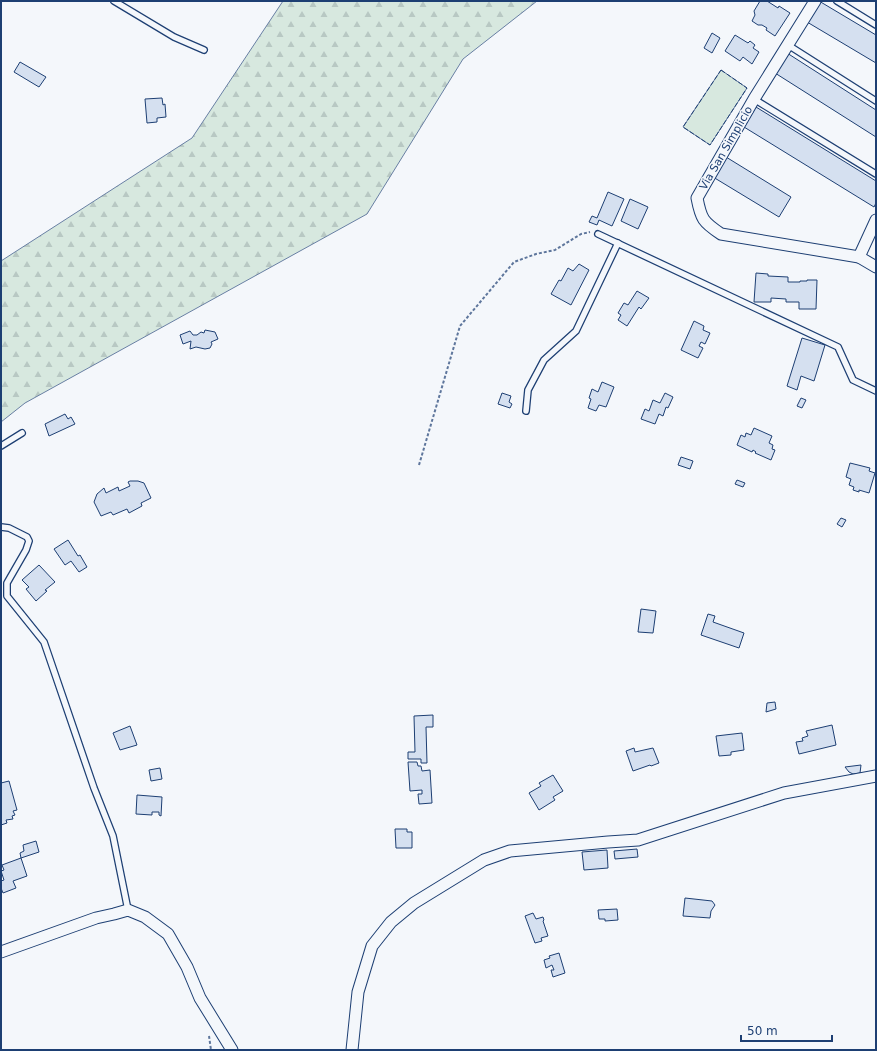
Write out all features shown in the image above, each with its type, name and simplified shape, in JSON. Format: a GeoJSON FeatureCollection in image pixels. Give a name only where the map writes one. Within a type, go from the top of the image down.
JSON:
{"type":"FeatureCollection","features":[{"type":"Feature","properties":{"kind":"street","name":"Via San Simplicio"},"geometry":{"type":"LineString","coordinates":[[815,1],[754,99],[697,198],[700,214],[706,224],[721,234],[858,257],[876,267]]}},
{"type":"Feature","properties":{"kind":"street"},"geometry":{"type":"LineString","coordinates":[[858,257],[876,220]]}},
{"type":"Feature","properties":{"kind":"street"},"geometry":{"type":"LineString","coordinates":[[352,1050],[358,992],[372,946],[391,922],[414,903],[484,860],[510,851],[638,840],[784,793],[876,776]]}},
{"type":"Feature","properties":{"kind":"street"},"geometry":{"type":"LineString","coordinates":[[1,952],[96,918],[128,910],[145,917],[168,934],[187,967],[200,998],[232,1050]]}},
{"type":"Feature","properties":{"kind":"lane"},"geometry":{"type":"LineString","coordinates":[[114,1],[174,37],[204,50]]}},
{"type":"Feature","properties":{"kind":"lane"},"geometry":{"type":"LineString","coordinates":[[837,1],[876,24]]}},
{"type":"Feature","properties":{"kind":"lane"},"geometry":{"type":"LineString","coordinates":[[788,45],[876,101]]}},
{"type":"Feature","properties":{"kind":"lane"},"geometry":{"type":"LineString","coordinates":[[754,99],[876,174]]}},
{"type":"Feature","properties":{"kind":"lane"},"geometry":{"type":"LineString","coordinates":[[598,234],[838,347],[853,380],[876,391]]}},
{"type":"Feature","properties":{"kind":"lane"},"geometry":{"type":"LineString","coordinates":[[526,411],[528,390],[544,360],[576,331],[618,243]]}},
{"type":"Feature","properties":{"kind":"lane"},"geometry":{"type":"LineString","coordinates":[[1,446],[22,433]]}},
{"type":"Feature","properties":{"kind":"lane"},"geometry":{"type":"LineString","coordinates":[[1,527],[9,528],[27,537],[29,542],[26,550],[6,583],[7,596],[44,642],[112,836],[128,910]]}},
{"type":"Feature","properties":{"kind":"path"},"geometry":{"type":"LineString","coordinates":[[419,465],[460,326],[514,262],[536,254],[555,250],[581,234],[590,232],[598,234]]}},
{"type":"Feature","properties":{"kind":"green space"},"geometry":{"type":"Polygon","coordinates":[[[283,1],[537,1],[463,59],[367,214],[25,403],[1,422],[1,261],[192,138],[283,1]]]}},
{"type":"Feature","properties":{"kind":"green space"},"geometry":{"type":"Polygon","coordinates":[[[721,70],[747,88],[710,145],[683,127],[721,70]]]}},
{"type":"Feature","properties":{"kind":"building"},"geometry":{"type":"Polygon","coordinates":[[[760,1],[767,1],[790,13],[775,36],[766,30],[767,28],[752,21],[755,15],[754,11],[760,1]]]}},
{"type":"Feature","properties":{"kind":"building"},"geometry":{"type":"Polygon","coordinates":[[[819,1],[876,35],[876,63],[807,22],[819,1]]]}},
{"type":"Feature","properties":{"kind":"building"},"geometry":{"type":"Polygon","coordinates":[[[712,33],[720,38],[712,53],[704,48],[712,33]]]}},
{"type":"Feature","properties":{"kind":"building"},"geometry":{"type":"Polygon","coordinates":[[[735,35],[748,43],[750,41],[755,45],[753,48],[759,52],[752,64],[743,57],[740,61],[725,51],[735,35]]]}},
{"type":"Feature","properties":{"kind":"building"},"geometry":{"type":"Polygon","coordinates":[[[787,53],[876,110],[876,137],[775,73],[787,53]]]}},
{"type":"Feature","properties":{"kind":"building"},"geometry":{"type":"Polygon","coordinates":[[[20,62],[46,77],[39,87],[14,72],[20,62]]]}},
{"type":"Feature","properties":{"kind":"building"},"geometry":{"type":"Polygon","coordinates":[[[162,98],[163,105],[165,104],[166,117],[157,118],[157,122],[147,123],[145,99],[162,98]]]}},
{"type":"Feature","properties":{"kind":"building"},"geometry":{"type":"Polygon","coordinates":[[[756,107],[876,181],[876,203],[874,207],[744,127],[756,107]]]}},
{"type":"Feature","properties":{"kind":"building"},"geometry":{"type":"Polygon","coordinates":[[[726,157],[791,197],[779,217],[713,177],[726,157]]]}},
{"type":"Feature","properties":{"kind":"building"},"geometry":{"type":"Polygon","coordinates":[[[608,192],[624,199],[612,226],[599,220],[597,225],[589,222],[592,216],[597,218],[608,192]]]}},
{"type":"Feature","properties":{"kind":"building"},"geometry":{"type":"Polygon","coordinates":[[[630,199],[648,207],[638,229],[621,221],[630,199]]]}},
{"type":"Feature","properties":{"kind":"building"},"geometry":{"type":"Polygon","coordinates":[[[579,264],[589,270],[571,305],[551,294],[559,280],[561,281],[568,268],[573,271],[579,264]]]}},
{"type":"Feature","properties":{"kind":"building"},"geometry":{"type":"Polygon","coordinates":[[[756,273],[768,274],[768,276],[788,277],[788,282],[817,280],[816,309],[799,309],[799,302],[786,302],[786,299],[771,298],[771,302],[754,302],[756,273]]]}},
{"type":"Feature","properties":{"kind":"building"},"geometry":{"type":"Polygon","coordinates":[[[637,291],[649,298],[641,309],[639,307],[627,326],[618,320],[621,315],[618,313],[624,303],[628,305],[637,291]]]}},
{"type":"Feature","properties":{"kind":"building"},"geometry":{"type":"Polygon","coordinates":[[[694,321],[704,326],[703,330],[710,333],[705,344],[701,342],[699,346],[703,348],[698,358],[681,350],[694,321]]]}},
{"type":"Feature","properties":{"kind":"building"},"geometry":{"type":"Polygon","coordinates":[[[205,330],[215,332],[218,339],[211,342],[212,344],[210,348],[205,349],[196,347],[190,349],[191,341],[183,344],[180,335],[190,331],[193,335],[197,335],[201,332],[204,333],[205,330]]]}},
{"type":"Feature","properties":{"kind":"building"},"geometry":{"type":"Polygon","coordinates":[[[802,338],[825,345],[814,381],[801,376],[797,390],[787,386],[802,338]]]}},
{"type":"Feature","properties":{"kind":"building"},"geometry":{"type":"Polygon","coordinates":[[[602,382],[614,387],[606,407],[599,405],[596,411],[588,408],[591,399],[589,398],[592,389],[598,392],[602,382]]]}},
{"type":"Feature","properties":{"kind":"building"},"geometry":{"type":"Polygon","coordinates":[[[502,393],[511,396],[509,402],[512,404],[510,408],[498,404],[502,393]]]}},
{"type":"Feature","properties":{"kind":"building"},"geometry":{"type":"Polygon","coordinates":[[[665,393],[673,397],[668,408],[666,407],[663,416],[659,414],[655,424],[641,419],[645,409],[649,411],[653,400],[660,403],[665,393]]]}},
{"type":"Feature","properties":{"kind":"building"},"geometry":{"type":"Polygon","coordinates":[[[801,398],[806,400],[802,408],[797,406],[801,398]]]}},
{"type":"Feature","properties":{"kind":"building"},"geometry":{"type":"Polygon","coordinates":[[[65,414],[68,419],[71,417],[75,424],[49,436],[45,424],[65,414]]]}},
{"type":"Feature","properties":{"kind":"building"},"geometry":{"type":"Polygon","coordinates":[[[754,428],[772,436],[769,443],[773,445],[772,449],[775,450],[771,460],[755,453],[756,452],[753,450],[752,452],[737,445],[741,435],[745,437],[746,433],[751,435],[754,428]]]}},
{"type":"Feature","properties":{"kind":"building"},"geometry":{"type":"Polygon","coordinates":[[[681,457],[693,461],[690,469],[678,465],[681,457]]]}},
{"type":"Feature","properties":{"kind":"building"},"geometry":{"type":"Polygon","coordinates":[[[850,463],[870,468],[869,471],[875,473],[869,493],[853,490],[854,487],[849,485],[851,479],[846,477],[850,463]]]}},
{"type":"Feature","properties":{"kind":"building"},"geometry":{"type":"Polygon","coordinates":[[[737,480],[745,483],[743,487],[735,484],[737,480]]]}},
{"type":"Feature","properties":{"kind":"building"},"geometry":{"type":"Polygon","coordinates":[[[128,482],[144,483],[151,498],[141,503],[142,506],[129,513],[127,509],[113,515],[111,512],[101,516],[94,502],[97,494],[104,488],[106,493],[118,487],[119,491],[130,486],[128,482]]]}},
{"type":"Feature","properties":{"kind":"building"},"geometry":{"type":"Polygon","coordinates":[[[841,518],[846,520],[842,527],[837,524],[841,518]]]}},
{"type":"Feature","properties":{"kind":"building"},"geometry":{"type":"Polygon","coordinates":[[[68,540],[87,567],[79,572],[71,561],[65,565],[54,549],[68,540]]]}},
{"type":"Feature","properties":{"kind":"building"},"geometry":{"type":"Polygon","coordinates":[[[39,565],[55,582],[45,590],[47,591],[36,601],[26,589],[29,587],[22,580],[39,565]]]}},
{"type":"Feature","properties":{"kind":"building"},"geometry":{"type":"Polygon","coordinates":[[[641,609],[656,611],[653,633],[638,632],[641,609]]]}},
{"type":"Feature","properties":{"kind":"building"},"geometry":{"type":"Polygon","coordinates":[[[708,614],[715,616],[713,622],[744,633],[739,648],[701,635],[708,614]]]}},
{"type":"Feature","properties":{"kind":"building"},"geometry":{"type":"Polygon","coordinates":[[[775,702],[776,709],[766,712],[767,703],[775,702]]]}},
{"type":"Feature","properties":{"kind":"building"},"geometry":{"type":"Polygon","coordinates":[[[433,715],[433,727],[426,727],[427,763],[421,763],[421,759],[408,759],[408,752],[415,752],[414,716],[433,715]]]}},
{"type":"Feature","properties":{"kind":"building"},"geometry":{"type":"Polygon","coordinates":[[[832,725],[836,745],[799,754],[796,742],[803,741],[802,738],[808,736],[806,731],[832,725]]]}},
{"type":"Feature","properties":{"kind":"building"},"geometry":{"type":"Polygon","coordinates":[[[130,726],[137,745],[120,750],[113,733],[130,726]]]}},
{"type":"Feature","properties":{"kind":"building"},"geometry":{"type":"Polygon","coordinates":[[[742,733],[744,750],[731,752],[731,755],[719,756],[716,736],[742,733]]]}},
{"type":"Feature","properties":{"kind":"building"},"geometry":{"type":"Polygon","coordinates":[[[634,748],[635,752],[653,748],[659,763],[633,771],[626,751],[634,748]]]}},
{"type":"Feature","properties":{"kind":"building"},"geometry":{"type":"Polygon","coordinates":[[[408,762],[417,762],[418,766],[421,766],[422,771],[430,770],[432,803],[419,804],[418,794],[422,794],[422,790],[410,791],[408,762]]]}},
{"type":"Feature","properties":{"kind":"building"},"geometry":{"type":"Polygon","coordinates":[[[861,765],[860,773],[853,774],[845,767],[861,765]]]}},
{"type":"Feature","properties":{"kind":"building"},"geometry":{"type":"Polygon","coordinates":[[[160,768],[162,779],[151,781],[149,770],[160,768]]]}},
{"type":"Feature","properties":{"kind":"building"},"geometry":{"type":"Polygon","coordinates":[[[553,775],[563,791],[553,797],[555,800],[539,810],[529,793],[541,786],[539,783],[553,775]]]}},
{"type":"Feature","properties":{"kind":"building"},"geometry":{"type":"Polygon","coordinates":[[[9,781],[17,810],[13,811],[15,815],[12,816],[13,819],[6,820],[7,823],[1,825],[1,783],[9,781]]]}},
{"type":"Feature","properties":{"kind":"building"},"geometry":{"type":"Polygon","coordinates":[[[137,795],[162,797],[161,816],[159,815],[159,812],[152,812],[152,815],[136,814],[137,795]]]}},
{"type":"Feature","properties":{"kind":"building"},"geometry":{"type":"Polygon","coordinates":[[[395,829],[407,829],[407,832],[412,832],[412,848],[396,848],[395,829]]]}},
{"type":"Feature","properties":{"kind":"building"},"geometry":{"type":"Polygon","coordinates":[[[36,841],[39,852],[21,858],[20,853],[24,851],[23,845],[36,841]]]}},
{"type":"Feature","properties":{"kind":"building"},"geometry":{"type":"Polygon","coordinates":[[[637,849],[638,857],[615,859],[614,851],[637,849]]]}},
{"type":"Feature","properties":{"kind":"building"},"geometry":{"type":"Polygon","coordinates":[[[607,850],[608,868],[584,870],[582,852],[607,850]]]}},
{"type":"Feature","properties":{"kind":"building"},"geometry":{"type":"Polygon","coordinates":[[[21,858],[27,876],[13,881],[16,888],[3,893],[1,881],[4,880],[1,871],[4,870],[2,865],[21,858]]]}},
{"type":"Feature","properties":{"kind":"building"},"geometry":{"type":"Polygon","coordinates":[[[685,898],[712,901],[715,905],[711,911],[710,918],[683,916],[685,898]]]}},
{"type":"Feature","properties":{"kind":"building"},"geometry":{"type":"Polygon","coordinates":[[[617,909],[618,920],[605,921],[605,919],[599,919],[598,910],[617,909]]]}},
{"type":"Feature","properties":{"kind":"building"},"geometry":{"type":"Polygon","coordinates":[[[533,913],[536,919],[543,917],[548,936],[541,938],[542,941],[535,943],[525,916],[533,913]]]}},
{"type":"Feature","properties":{"kind":"building"},"geometry":{"type":"Polygon","coordinates":[[[559,953],[565,973],[553,977],[551,970],[554,970],[552,965],[546,968],[544,960],[550,958],[549,956],[559,953]]]}},
{"type":"Feature","properties":{"kind":"fence"},"geometry":{"type":"LineString","coordinates":[[721,70],[747,88],[710,145],[683,127],[721,70]]}}]}
